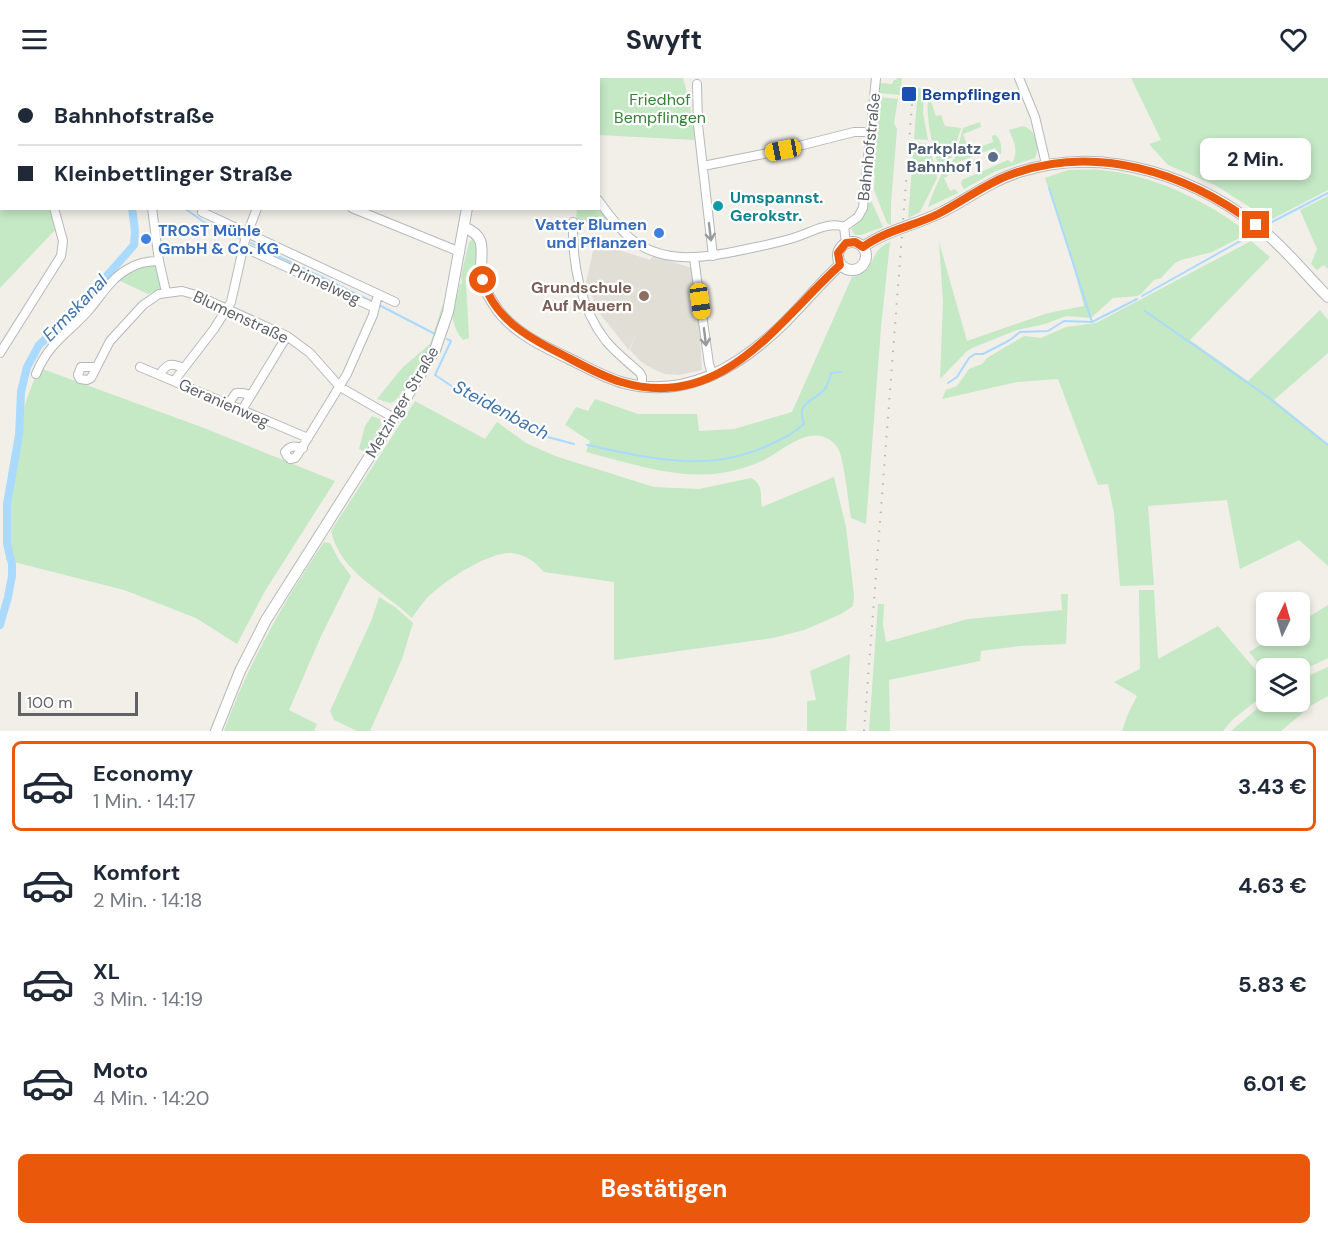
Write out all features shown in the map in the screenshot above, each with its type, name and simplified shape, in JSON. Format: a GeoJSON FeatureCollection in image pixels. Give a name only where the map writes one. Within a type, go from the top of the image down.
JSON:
{"type":"FeatureCollection","features":[{"type":"Feature","properties":{"kind":"street","name":"Bahnhofstraße"},"geometry":{"type":"LineString","coordinates":[[844,227],[858,218],[863,208],[876,78]]}},
{"type":"Feature","properties":{"kind":"street"},"geometry":{"type":"LineString","coordinates":[[1019,78],[1035,117],[1046,164]]}},
{"type":"Feature","properties":{"kind":"street"},"geometry":{"type":"LineString","coordinates":[[696,80],[698,125],[713,256]]}},
{"type":"Feature","properties":{"kind":"street"},"geometry":{"type":"LineString","coordinates":[[703,166],[783,150],[854,132],[871,132]]}},
{"type":"Feature","properties":{"kind":"street"},"geometry":{"type":"LineString","coordinates":[[863,247],[882,236],[942,212],[986,186],[1017,172],[1046,164],[1083,160],[1121,164],[1160,174],[1196,188],[1226,205],[1256,225],[1288,254],[1328,297]]}},
{"type":"Feature","properties":{"kind":"street"},"geometry":{"type":"LineString","coordinates":[[600,202],[624,232],[638,244],[663,254],[694,258],[713,256],[783,241],[838,224],[844,227],[846,243]]}},
{"type":"Feature","properties":{"kind":"street"},"geometry":{"type":"LineString","coordinates":[[0,353],[61,256],[62,231],[55,210]]}},
{"type":"Feature","properties":{"kind":"street"},"geometry":{"type":"LineString","coordinates":[[96,367],[110,341],[126,322],[150,299],[166,292],[152,210]]}},
{"type":"Feature","properties":{"kind":"street"},"geometry":{"type":"LineString","coordinates":[[174,381],[214,329],[234,296],[243,247],[256,210]]}},
{"type":"Feature","properties":{"kind":"street"},"geometry":{"type":"LineString","coordinates":[[357,210],[460,252]]}},
{"type":"Feature","properties":{"kind":"street","name":"Metzinger Straße"},"geometry":{"type":"LineString","coordinates":[[216,731],[237,676],[259,632],[429,362],[440,339],[448,312],[467,210]]}},
{"type":"Feature","properties":{"kind":"street"},"geometry":{"type":"LineString","coordinates":[[202,212],[396,302]]}},
{"type":"Feature","properties":{"kind":"street"},"geometry":{"type":"LineString","coordinates":[[573,222],[574,255],[587,310],[606,341],[640,373],[642,386]]}},
{"type":"Feature","properties":{"kind":"street"},"geometry":{"type":"LineString","coordinates":[[464,227],[476,234],[481,241],[482,275],[488,294],[497,309],[514,326],[538,343],[602,375],[642,386],[681,385],[713,376],[735,364],[763,343],[840,265]]}},
{"type":"Feature","properties":{"kind":"street"},"geometry":{"type":"LineString","coordinates":[[855,242],[863,247],[867,255],[862,267],[850,271],[840,265],[838,253],[846,243],[855,242]]}},
{"type":"Feature","properties":{"kind":"street","name":"Primelweg"},"geometry":{"type":"LineString","coordinates":[[243,247],[373,307]]}},
{"type":"Feature","properties":{"kind":"street"},"geometry":{"type":"LineString","coordinates":[[694,258],[713,376]]}},
{"type":"Feature","properties":{"kind":"street"},"geometry":{"type":"LineString","coordinates":[[36,374],[44,356],[53,344],[89,311],[117,277],[135,265],[159,261]]}},
{"type":"Feature","properties":{"kind":"street","name":"Blumenstraße"},"geometry":{"type":"LineString","coordinates":[[166,292],[190,292],[287,336],[310,353],[340,387],[394,418]]}},
{"type":"Feature","properties":{"kind":"street"},"geometry":{"type":"LineString","coordinates":[[303,448],[340,387],[373,315],[373,307],[378,294]]}},
{"type":"Feature","properties":{"kind":"street"},"geometry":{"type":"LineString","coordinates":[[242,410],[287,336]]}},
{"type":"Feature","properties":{"kind":"street"},"geometry":{"type":"LineString","coordinates":[[159,375],[171,363],[183,368]]}},
{"type":"Feature","properties":{"kind":"street","name":"Geranienweg"},"geometry":{"type":"LineString","coordinates":[[140,367],[308,438]]}},
{"type":"Feature","properties":{"kind":"street"},"geometry":{"type":"LineString","coordinates":[[228,404],[236,393],[251,395]]}},
{"type":"Feature","properties":{"kind":"shaded area","name":"Grundschule Auf Mauern"},"geometry":{"type":"Polygon","coordinates":[[[595,242],[650,260],[653,256],[692,268],[702,370],[679,375],[665,374],[653,369],[640,361],[630,350],[635,335],[629,350],[600,314],[586,283],[595,242]]]}},
{"type":"Feature","properties":{"kind":"green space","name":"Friedhof Bempflingen"},"geometry":{"type":"Polygon","coordinates":[[[600,78],[683,78],[690,104],[695,140],[600,135],[600,78]]]}},
{"type":"Feature","properties":{"kind":"green space"},"geometry":{"type":"Polygon","coordinates":[[[897,78],[902,78],[900,95],[879,93],[880,83],[892,84],[897,78]]]}},
{"type":"Feature","properties":{"kind":"green space"},"geometry":{"type":"Polygon","coordinates":[[[1131,78],[1328,78],[1328,190],[1270,220],[1215,185],[1168,165],[1149,144],[1161,140],[1131,78]]]}},
{"type":"Feature","properties":{"kind":"green space"},"geometry":{"type":"Polygon","coordinates":[[[918,88],[924,88],[923,113],[928,140],[914,139],[918,88]]]}},
{"type":"Feature","properties":{"kind":"green space"},"geometry":{"type":"Polygon","coordinates":[[[928,95],[936,116],[941,115],[945,126],[961,128],[952,157],[940,170],[930,133],[928,95]]]}},
{"type":"Feature","properties":{"kind":"green space"},"geometry":{"type":"Polygon","coordinates":[[[879,97],[898,99],[894,123],[897,129],[891,225],[887,223],[874,190],[873,171],[879,97]]]}},
{"type":"Feature","properties":{"kind":"green space"},"geometry":{"type":"Polygon","coordinates":[[[980,122],[981,127],[963,134],[969,151],[993,142],[992,136],[995,135],[1001,143],[1001,154],[995,148],[953,164],[955,170],[951,171],[949,165],[955,158],[963,128],[980,122]]]}},
{"type":"Feature","properties":{"kind":"green space"},"geometry":{"type":"Polygon","coordinates":[[[1023,126],[1031,131],[1036,139],[1035,158],[996,171],[964,189],[961,184],[962,180],[1008,160],[1012,163],[1015,150],[1009,130],[1023,126]]]}},
{"type":"Feature","properties":{"kind":"green space"},"geometry":{"type":"Polygon","coordinates":[[[914,143],[928,144],[937,178],[920,212],[908,218],[914,143]]]}},
{"type":"Feature","properties":{"kind":"green space"},"geometry":{"type":"Polygon","coordinates":[[[946,168],[948,176],[944,178],[950,191],[955,189],[958,193],[928,207],[939,181],[946,168]]]}},
{"type":"Feature","properties":{"kind":"green space"},"geometry":{"type":"Polygon","coordinates":[[[1068,170],[1097,170],[1141,177],[1198,200],[1249,233],[1212,252],[1175,263],[1141,294],[1113,298],[1091,318],[1066,316],[1045,324],[1017,330],[972,348],[940,379],[943,302],[939,242],[967,341],[1048,313],[1084,306],[1065,236],[1045,178],[1068,170]]]}},
{"type":"Feature","properties":{"kind":"green space"},"geometry":{"type":"Polygon","coordinates":[[[869,196],[883,227],[855,235],[851,229],[860,220],[869,196]]]}},
{"type":"Feature","properties":{"kind":"green space"},"geometry":{"type":"Polygon","coordinates":[[[1328,196],[1328,269],[1324,265],[1317,270],[1311,264],[1317,249],[1300,210],[1328,196]]]}},
{"type":"Feature","properties":{"kind":"green space"},"geometry":{"type":"Polygon","coordinates":[[[600,205],[611,219],[603,224],[576,220],[577,210],[600,210],[600,205]]]}},
{"type":"Feature","properties":{"kind":"green space"},"geometry":{"type":"Polygon","coordinates":[[[0,210],[52,210],[57,228],[0,288],[0,210]]]}},
{"type":"Feature","properties":{"kind":"green space"},"geometry":{"type":"Polygon","coordinates":[[[473,239],[476,241],[478,277],[466,283],[469,338],[463,340],[455,326],[453,313],[462,283],[461,276],[469,242],[473,239]]]}},
{"type":"Feature","properties":{"kind":"green space"},"geometry":{"type":"Polygon","coordinates":[[[1251,241],[1270,257],[1190,340],[1248,381],[1320,310],[1328,320],[1328,353],[1274,400],[1328,444],[1328,566],[1299,540],[1240,569],[1227,500],[1148,506],[1154,585],[1120,586],[1114,513],[1108,484],[1098,485],[1058,379],[1017,382],[942,399],[946,390],[957,386],[969,369],[982,364],[987,358],[1024,336],[1041,338],[1066,327],[1096,323],[1251,241]]]}},
{"type":"Feature","properties":{"kind":"green space"},"geometry":{"type":"Polygon","coordinates":[[[890,242],[866,524],[851,518],[839,450],[826,438],[810,436],[802,438],[764,460],[743,468],[723,473],[684,474],[586,452],[590,441],[565,425],[576,407],[588,411],[595,399],[638,414],[697,414],[699,431],[734,429],[792,412],[852,277],[866,271],[878,251],[890,242]]]}},
{"type":"Feature","properties":{"kind":"green space"},"geometry":{"type":"Polygon","coordinates":[[[157,263],[163,289],[148,294],[118,280],[136,269],[157,263]]]}},
{"type":"Feature","properties":{"kind":"green space"},"geometry":{"type":"Polygon","coordinates":[[[443,304],[445,304],[436,337],[413,377],[395,401],[390,403],[377,399],[401,369],[430,344],[443,304]]]}},
{"type":"Feature","properties":{"kind":"green space"},"geometry":{"type":"Polygon","coordinates":[[[40,368],[204,428],[335,481],[265,591],[237,644],[196,618],[124,590],[6,560],[17,437],[30,390],[40,368]]]}},
{"type":"Feature","properties":{"kind":"green space"},"geometry":{"type":"Polygon","coordinates":[[[415,401],[485,439],[497,422],[526,443],[555,456],[654,487],[699,489],[751,478],[760,487],[762,507],[834,477],[846,527],[854,595],[853,606],[841,614],[804,630],[773,638],[614,660],[614,582],[544,572],[530,559],[512,553],[491,557],[454,576],[426,599],[412,618],[353,570],[336,546],[331,531],[415,401]]]}},
{"type":"Feature","properties":{"kind":"green space"},"geometry":{"type":"Polygon","coordinates":[[[372,416],[380,419],[381,425],[365,452],[359,449],[365,426],[372,416]]]}},
{"type":"Feature","properties":{"kind":"green space"},"geometry":{"type":"Polygon","coordinates":[[[324,542],[330,543],[351,576],[322,634],[289,710],[317,724],[314,731],[224,731],[244,681],[268,634],[324,542]]]}},
{"type":"Feature","properties":{"kind":"green space"},"geometry":{"type":"Polygon","coordinates":[[[1139,590],[1154,590],[1158,659],[1218,626],[1256,670],[1256,701],[1232,720],[1223,731],[1122,731],[1137,696],[1114,682],[1140,669],[1139,590]]]}},
{"type":"Feature","properties":{"kind":"green space"},"geometry":{"type":"Polygon","coordinates":[[[1061,594],[1068,594],[1066,644],[981,651],[980,661],[889,680],[890,731],[869,731],[878,604],[884,604],[883,625],[886,642],[968,619],[1062,610],[1061,594]]]}},
{"type":"Feature","properties":{"kind":"green space"},"geometry":{"type":"Polygon","coordinates":[[[379,597],[413,623],[402,659],[370,731],[357,731],[334,720],[330,711],[372,619],[379,597]]]}},
{"type":"Feature","properties":{"kind":"green space"},"geometry":{"type":"Polygon","coordinates":[[[1328,605],[1328,658],[1310,667],[1310,658],[1256,658],[1256,661],[1249,652],[1259,646],[1310,646],[1310,616],[1328,605]]]}},
{"type":"Feature","properties":{"kind":"green space"},"geometry":{"type":"Polygon","coordinates":[[[850,654],[846,731],[807,731],[807,701],[816,700],[810,671],[850,654]]]}},
{"type":"Feature","properties":{"kind":"green space"},"geometry":{"type":"Polygon","coordinates":[[[1328,667],[1328,696],[1310,707],[1310,675],[1328,667]]]}},
{"type":"Feature","properties":{"kind":"green space"},"geometry":{"type":"Polygon","coordinates":[[[1256,710],[1256,712],[1304,712],[1281,731],[1231,731],[1256,710]]]}},
{"type":"Feature","properties":{"kind":"waterway"},"geometry":{"type":"LineString","coordinates":[[1049,188],[1092,322]]}},
{"type":"Feature","properties":{"kind":"waterway","name":"Steidenbach"},"geometry":{"type":"LineString","coordinates":[[1270,223],[1328,193]]}},
{"type":"Feature","properties":{"kind":"waterway","name":"Ermskanal"},"geometry":{"type":"LineString","coordinates":[[0,625],[12,576],[12,564],[7,544],[7,504],[19,435],[21,392],[27,367],[39,345],[75,312],[134,245],[132,210]]}},
{"type":"Feature","properties":{"kind":"waterway","name":"Steidenbach"},"geometry":{"type":"LineString","coordinates":[[187,210],[204,222],[241,239]]}},
{"type":"Feature","properties":{"kind":"waterway","name":"Steidenbach"},"geometry":{"type":"LineString","coordinates":[[1142,296],[1251,235]]}},
{"type":"Feature","properties":{"kind":"waterway","name":"Steidenbach"},"geometry":{"type":"LineString","coordinates":[[251,243],[371,301]]}},
{"type":"Feature","properties":{"kind":"waterway","name":"Steidenbach"},"geometry":{"type":"LineString","coordinates":[[948,383],[957,377],[969,358],[975,354],[983,354],[1020,332],[1048,331],[1064,321],[1092,322],[1137,299]]}},
{"type":"Feature","properties":{"kind":"waterway","name":"Steidenbach"},"geometry":{"type":"LineString","coordinates":[[379,305],[435,334]]}},
{"type":"Feature","properties":{"kind":"waterway"},"geometry":{"type":"LineString","coordinates":[[1145,311],[1268,397],[1328,445]]}},
{"type":"Feature","properties":{"kind":"waterway","name":"Steidenbach"},"geometry":{"type":"LineString","coordinates":[[447,339],[451,341],[435,375],[456,389],[468,392],[516,422],[544,436],[574,444]]}},
{"type":"Feature","properties":{"kind":"waterway","name":"Steidenbach"},"geometry":{"type":"LineString","coordinates":[[587,445],[633,455],[679,461],[724,459],[746,454],[796,431],[804,424],[803,407],[825,389],[831,373],[841,372]]}},
{"type":"Feature","properties":{"kind":"railway"},"geometry":{"type":"LineString","coordinates":[[864,731],[914,78]]}},
{"type":"Feature","properties":{"kind":"place","name":"Bempflingen"},"geometry":{"type":"Point","coordinates":[909,94]}},
{"type":"Feature","properties":{"kind":"place","name":"Parkplatz Bahnhof 1"},"geometry":{"type":"Point","coordinates":[993,157]}},
{"type":"Feature","properties":{"kind":"place","name":"Umspannst. Gerokstr."},"geometry":{"type":"Point","coordinates":[718,206]}},
{"type":"Feature","properties":{"kind":"place","name":"Vatter Blumen und Pflanzen"},"geometry":{"type":"Point","coordinates":[659,233]}},
{"type":"Feature","properties":{"kind":"place","name":"TROST Mühle GmbH & Co. KG"},"geometry":{"type":"Point","coordinates":[146,239]}},
{"type":"Feature","properties":{"kind":"place","name":"Grundschule Auf Mauern"},"geometry":{"type":"Point","coordinates":[644,296]}},
{"type":"Feature","properties":{"kind":"route"},"geometry":{"type":"LineString","coordinates":[[483,280],[492,303],[497,309],[514,326],[538,343],[621,382],[632,385],[670,387],[694,383],[725,371],[753,351],[780,327],[840,265],[838,253],[846,243],[855,242],[863,247],[882,236],[928,219],[995,181],[1027,169],[1083,160],[1134,167],[1196,188],[1240,213],[1256,225]]}}]}
